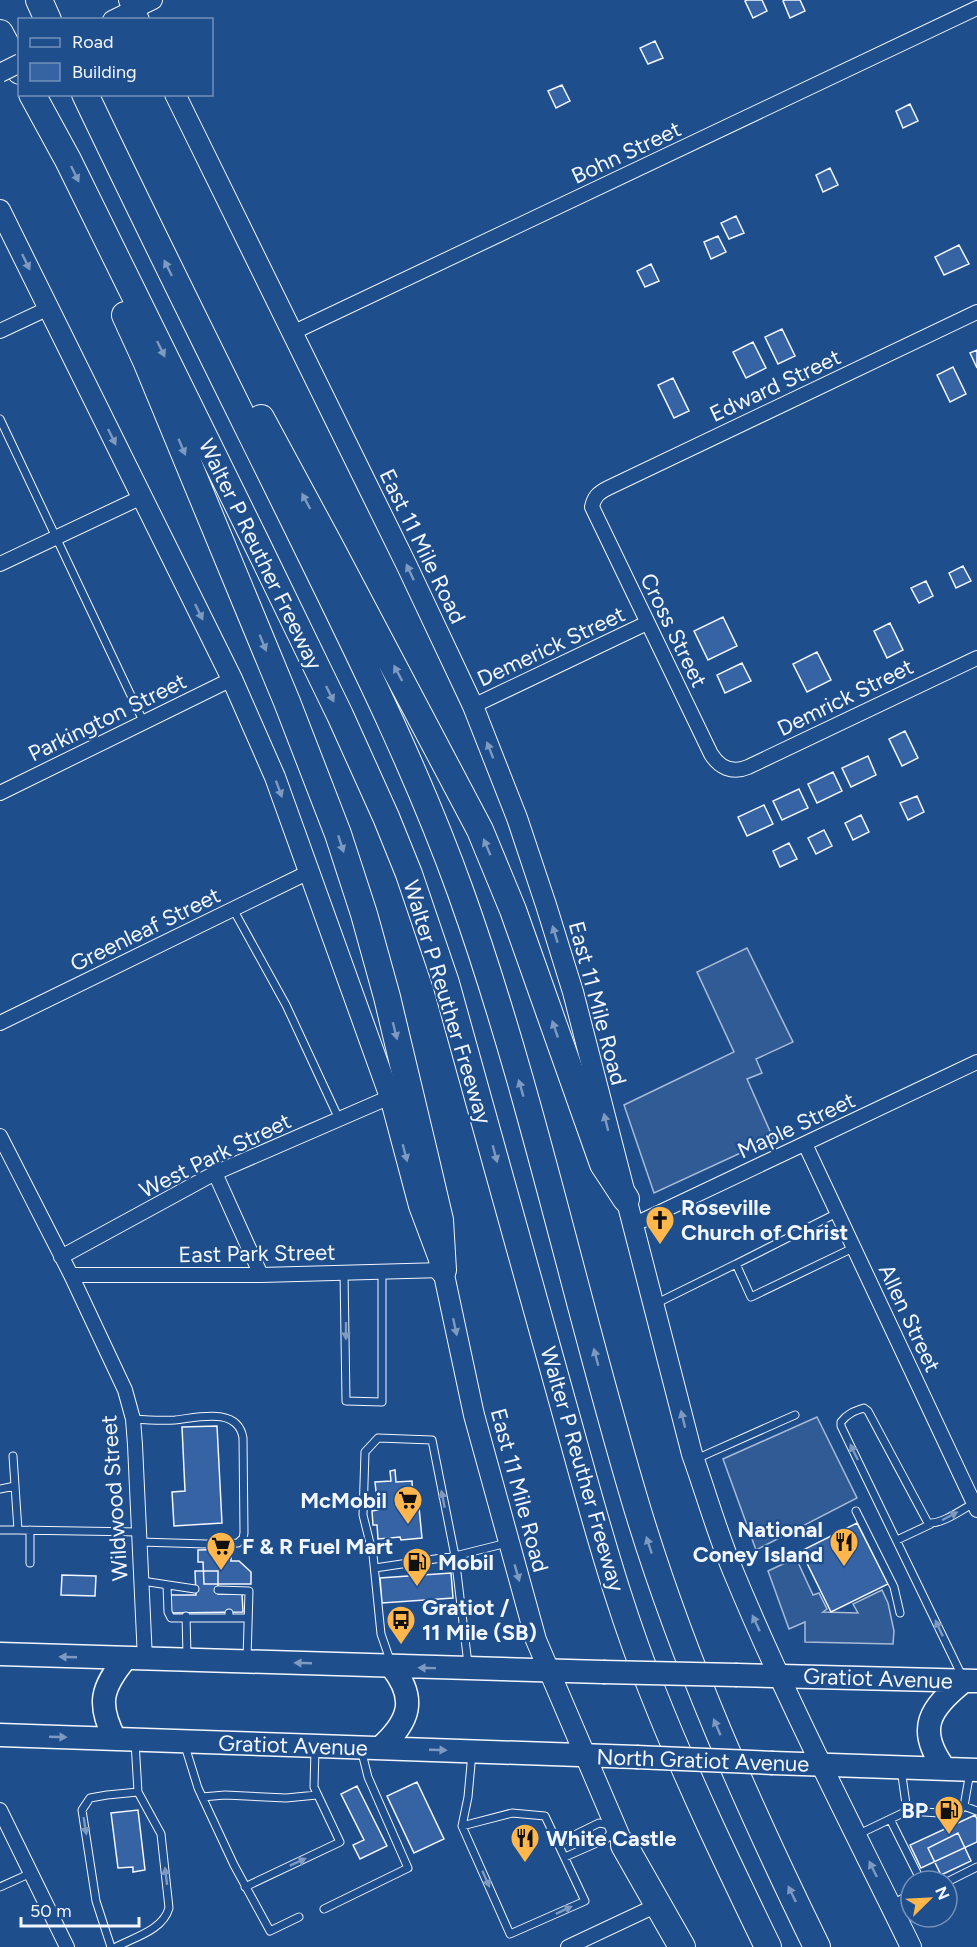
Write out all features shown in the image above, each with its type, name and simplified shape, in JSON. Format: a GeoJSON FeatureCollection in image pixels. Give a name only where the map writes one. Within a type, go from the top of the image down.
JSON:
{"type":"FeatureCollection","features":[{"type":"Feature","properties":{"kind":"highway"},"geometry":{"type":"LineString","coordinates":[[39,0],[47,18]]}},
{"type":"Feature","properties":{"kind":"highway"},"geometry":{"type":"LineString","coordinates":[[0,33],[18,67]]}},
{"type":"Feature","properties":{"kind":"highway","name":"Walter P Reuther Freeway"},"geometry":{"type":"LineString","coordinates":[[86,96],[377,691],[429,808],[462,897],[494,996],[637,1509],[671,1613],[755,1820],[817,1947]]}},
{"type":"Feature","properties":{"kind":"highway"},"geometry":{"type":"LineString","coordinates":[[34,99],[51,167],[146,361],[287,702],[338,834],[364,914],[387,997],[423,1145],[440,1220],[443,1270]]}},
{"type":"Feature","properties":{"kind":"highway","name":"Walter P Reuther Freeway"},"geometry":{"type":"LineString","coordinates":[[34,99],[68,160],[256,542],[340,715],[386,817],[447,983],[585,1483],[625,1615],[653,1694],[693,1789],[768,1947]]}},
{"type":"Feature","properties":{"kind":"highway"},"geometry":{"type":"LineString","coordinates":[[195,321],[252,402],[288,466],[480,830],[513,910],[603,1164],[626,1199]]}},
{"type":"Feature","properties":{"kind":"highway"},"geometry":{"type":"LineString","coordinates":[[620,1835],[682,1947]]}},
{"type":"Feature","properties":{"kind":"main road","name":"East 11 Mile Road"},"geometry":{"type":"LineString","coordinates":[[177,96],[402,555],[473,706],[517,818],[573,992],[694,1460],[729,1560],[821,1764],[911,1947]]}},
{"type":"Feature","properties":{"kind":"main road","name":"East 11 Mile Road"},"geometry":{"type":"LineString","coordinates":[[0,210],[232,679],[275,777],[390,1097],[419,1206],[443,1270],[474,1415],[536,1640],[651,1908],[670,1947]]}},
{"type":"Feature","properties":{"kind":"main road"},"geometry":{"type":"LineString","coordinates":[[0,1654],[549,1671]]}},
{"type":"Feature","properties":{"kind":"main road"},"geometry":{"type":"LineString","coordinates":[[125,1739],[108,1726],[103,1699],[107,1685],[136,1659]]}},
{"type":"Feature","properties":{"kind":"main road"},"geometry":{"type":"LineString","coordinates":[[370,1748],[394,1735],[402,1724],[406,1711],[407,1699],[404,1686],[391,1666]]}},
{"type":"Feature","properties":{"kind":"main road","name":"Gratiot Avenue"},"geometry":{"type":"LineString","coordinates":[[549,1671],[971,1681]]}},
{"type":"Feature","properties":{"kind":"main road"},"geometry":{"type":"LineString","coordinates":[[945,1768],[931,1746],[928,1734],[929,1723],[940,1703],[971,1681]]}},
{"type":"Feature","properties":{"kind":"main road","name":"Gratiot Avenue"},"geometry":{"type":"LineString","coordinates":[[0,1735],[585,1756]]}},
{"type":"Feature","properties":{"kind":"main road","name":"North Gratiot Avenue"},"geometry":{"type":"LineString","coordinates":[[585,1756],[821,1764]]}},
{"type":"Feature","properties":{"kind":"main road"},"geometry":{"type":"LineString","coordinates":[[821,1764],[974,1770]]}},
{"type":"Feature","properties":{"kind":"street"},"geometry":{"type":"LineString","coordinates":[[116,18],[153,0]]}},
{"type":"Feature","properties":{"kind":"street","name":"Bohn Street"},"geometry":{"type":"LineString","coordinates":[[292,333],[977,8]]}},
{"type":"Feature","properties":{"kind":"street"},"geometry":{"type":"LineString","coordinates":[[0,72],[18,64]]}},
{"type":"Feature","properties":{"kind":"street"},"geometry":{"type":"LineString","coordinates":[[0,331],[48,308]]}},
{"type":"Feature","properties":{"kind":"street","name":"Edward Street"},"geometry":{"type":"LineString","coordinates":[[593,499],[608,488],[977,312]]}},
{"type":"Feature","properties":{"kind":"street"},"geometry":{"type":"LineString","coordinates":[[0,564],[142,497]]}},
{"type":"Feature","properties":{"kind":"street","name":"Cross Street"},"geometry":{"type":"LineString","coordinates":[[593,499],[591,507],[595,517],[711,754],[716,763],[730,771]]}},
{"type":"Feature","properties":{"kind":"street","name":"Demerick Street"},"geometry":{"type":"LineString","coordinates":[[473,706],[647,623]]}},
{"type":"Feature","properties":{"kind":"street","name":"Demrick Street"},"geometry":{"type":"LineString","coordinates":[[730,771],[741,771],[977,658]]}},
{"type":"Feature","properties":{"kind":"street","name":"Parkington Street"},"geometry":{"type":"LineString","coordinates":[[0,793],[232,679]]}},
{"type":"Feature","properties":{"kind":"street","name":"Greenleaf Street"},"geometry":{"type":"LineString","coordinates":[[0,1023],[309,873]]}},
{"type":"Feature","properties":{"kind":"street","name":"Maple Street"},"geometry":{"type":"LineString","coordinates":[[633,1225],[977,1062]]}},
{"type":"Feature","properties":{"kind":"street","name":"West Park Street"},"geometry":{"type":"LineString","coordinates":[[61,1257],[215,1173],[390,1097]]}},
{"type":"Feature","properties":{"kind":"street"},"geometry":{"type":"LineString","coordinates":[[0,1136],[61,1257]]}},
{"type":"Feature","properties":{"kind":"street","name":"Allen Street"},"geometry":{"type":"LineString","coordinates":[[805,1144],[975,1507]]}},
{"type":"Feature","properties":{"kind":"street"},"geometry":{"type":"LineString","coordinates":[[215,1173],[261,1275]]}},
{"type":"Feature","properties":{"kind":"street","name":"Wildwood Street"},"geometry":{"type":"LineString","coordinates":[[61,1257],[125,1390],[133,1419],[142,1581],[136,1659]]}},
{"type":"Feature","properties":{"kind":"street","name":"East Park Street"},"geometry":{"type":"LineString","coordinates":[[71,1275],[261,1275],[443,1270]]}},
{"type":"Feature","properties":{"kind":"street"},"geometry":{"type":"LineString","coordinates":[[0,1810],[67,1947]]}},
{"type":"Feature","properties":{"kind":"street"},"geometry":{"type":"LineString","coordinates":[[568,1947],[651,1908]]}},
{"type":"Feature","properties":{"kind":"lane"},"geometry":{"type":"LineString","coordinates":[[0,419],[144,723]]}},
{"type":"Feature","properties":{"kind":"lane"},"geometry":{"type":"LineString","coordinates":[[233,909],[286,1005],[339,1119]]}},
{"type":"Feature","properties":{"kind":"lane"},"geometry":{"type":"LineString","coordinates":[[653,1305],[837,1213]]}},
{"type":"Feature","properties":{"kind":"lane"},"geometry":{"type":"LineString","coordinates":[[736,1264],[751,1297],[853,1248]]}},
{"type":"Feature","properties":{"kind":"lane"},"geometry":{"type":"LineString","coordinates":[[344,1273],[346,1401],[382,1401],[382,1272]]}},
{"type":"Feature","properties":{"kind":"lane"},"geometry":{"type":"LineString","coordinates":[[931,1524],[926,1520],[868,1411],[864,1408],[849,1414],[843,1419],[841,1426],[897,1540],[971,1681]]}},
{"type":"Feature","properties":{"kind":"lane"},"geometry":{"type":"LineString","coordinates":[[694,1460],[795,1415]]}},
{"type":"Feature","properties":{"kind":"lane"},"geometry":{"type":"LineString","coordinates":[[0,1530],[140,1537],[206,1544],[238,1543],[244,1533],[242,1432],[232,1421],[217,1416],[197,1416],[175,1420],[133,1419]]}},
{"type":"Feature","properties":{"kind":"lane"},"geometry":{"type":"LineString","coordinates":[[391,1666],[381,1634],[375,1568],[363,1515],[364,1452],[378,1438],[432,1440],[455,1557],[468,1668]]}},
{"type":"Feature","properties":{"kind":"lane"},"geometry":{"type":"LineString","coordinates":[[13,1456],[18,1530]]}},
{"type":"Feature","properties":{"kind":"lane"},"geometry":{"type":"LineString","coordinates":[[0,1489],[15,1486]]}},
{"type":"Feature","properties":{"kind":"lane"},"geometry":{"type":"LineString","coordinates":[[897,1540],[975,1507]]}},
{"type":"Feature","properties":{"kind":"lane"},"geometry":{"type":"LineString","coordinates":[[856,1511],[894,1587],[900,1613]]}},
{"type":"Feature","properties":{"kind":"lane"},"geometry":{"type":"LineString","coordinates":[[30,1530],[30,1563]]}},
{"type":"Feature","properties":{"kind":"lane"},"geometry":{"type":"LineString","coordinates":[[375,1568],[455,1557],[509,1543]]}},
{"type":"Feature","properties":{"kind":"lane"},"geometry":{"type":"LineString","coordinates":[[142,1581],[185,1591],[195,1589]]}},
{"type":"Feature","properties":{"kind":"lane"},"geometry":{"type":"LineString","coordinates":[[167,1585],[168,1612],[171,1617],[229,1615],[249,1618]]}},
{"type":"Feature","properties":{"kind":"lane"},"geometry":{"type":"LineString","coordinates":[[218,1590],[249,1592],[247,1662]]}},
{"type":"Feature","properties":{"kind":"lane"},"geometry":{"type":"LineString","coordinates":[[186,1615],[187,1660]]}},
{"type":"Feature","properties":{"kind":"lane"},"geometry":{"type":"LineString","coordinates":[[116,1947],[160,1924],[167,1916],[169,1908],[161,1834],[138,1792],[125,1739]]}},
{"type":"Feature","properties":{"kind":"lane"},"geometry":{"type":"LineString","coordinates":[[183,1741],[202,1797],[245,1887],[270,1932],[299,1917]]}},
{"type":"Feature","properties":{"kind":"lane"},"geometry":{"type":"LineString","coordinates":[[245,1887],[340,1842],[314,1787],[315,1746]]}},
{"type":"Feature","properties":{"kind":"lane"},"geometry":{"type":"LineString","coordinates":[[324,1909],[408,1868],[368,1777],[370,1748]]}},
{"type":"Feature","properties":{"kind":"lane"},"geometry":{"type":"LineString","coordinates":[[462,1826],[512,1813],[545,1816],[585,1900],[510,1934],[462,1826],[468,1797],[472,1751]]}},
{"type":"Feature","properties":{"kind":"lane"},"geometry":{"type":"LineString","coordinates":[[901,1767],[907,1811]]}},
{"type":"Feature","properties":{"kind":"lane"},"geometry":{"type":"LineString","coordinates":[[856,1835],[907,1811],[956,1814],[964,1806],[974,1770]]}},
{"type":"Feature","properties":{"kind":"lane"},"geometry":{"type":"LineString","coordinates":[[111,1947],[96,1901],[82,1810],[90,1798],[138,1792]]}},
{"type":"Feature","properties":{"kind":"lane"},"geometry":{"type":"LineString","coordinates":[[202,1797],[225,1795],[286,1798],[317,1795]]}},
{"type":"Feature","properties":{"kind":"lane"},"geometry":{"type":"LineString","coordinates":[[964,1806],[977,1811]]}},
{"type":"Feature","properties":{"kind":"lane"},"geometry":{"type":"LineString","coordinates":[[890,1819],[915,1869]]}},
{"type":"Feature","properties":{"kind":"lane"},"geometry":{"type":"LineString","coordinates":[[558,1842],[599,1823],[620,1835]]}},
{"type":"Feature","properties":{"kind":"lane"},"geometry":{"type":"LineString","coordinates":[[565,1857],[620,1835]]}},
{"type":"Feature","properties":{"kind":"lane"},"geometry":{"type":"LineString","coordinates":[[959,1876],[977,1867]]}},
{"type":"Feature","properties":{"kind":"lane"},"geometry":{"type":"LineString","coordinates":[[0,1887],[31,1873]]}},
{"type":"Feature","properties":{"kind":"lane"},"geometry":{"type":"LineString","coordinates":[[891,1905],[899,1901]]}},
{"type":"Feature","properties":{"kind":"shaded area"},"geometry":{"type":"Polygon","coordinates":[[[747,948],[793,1042],[756,1059],[762,1073],[747,1079],[773,1138],[654,1193],[624,1105],[734,1052],[697,972],[747,948]]]}},
{"type":"Feature","properties":{"kind":"shaded area"},"geometry":{"type":"Polygon","coordinates":[[[817,1417],[857,1498],[756,1550],[723,1459],[817,1417]]]}},
{"type":"Feature","properties":{"kind":"shaded area"},"geometry":{"type":"Polygon","coordinates":[[[796,1558],[813,1595],[819,1593],[827,1609],[823,1612],[858,1613],[853,1604],[882,1590],[888,1603],[894,1631],[893,1644],[805,1642],[805,1622],[789,1629],[768,1571],[796,1558]]]}},
{"type":"Feature","properties":{"kind":"building"},"geometry":{"type":"Polygon","coordinates":[[[762,0],[767,11],[753,18],[745,1],[762,0]]]}},
{"type":"Feature","properties":{"kind":"building"},"geometry":{"type":"Polygon","coordinates":[[[800,0],[805,11],[790,18],[783,1],[800,0]]]}},
{"type":"Feature","properties":{"kind":"building"},"geometry":{"type":"Polygon","coordinates":[[[655,41],[663,58],[648,64],[640,48],[655,41]]]}},
{"type":"Feature","properties":{"kind":"building"},"geometry":{"type":"Polygon","coordinates":[[[562,85],[570,101],[556,108],[548,91],[562,85]]]}},
{"type":"Feature","properties":{"kind":"building"},"geometry":{"type":"Polygon","coordinates":[[[910,104],[918,121],[903,128],[896,111],[910,104]]]}},
{"type":"Feature","properties":{"kind":"building"},"geometry":{"type":"Polygon","coordinates":[[[830,168],[838,185],[823,192],[816,175],[830,168]]]}},
{"type":"Feature","properties":{"kind":"building"},"geometry":{"type":"Polygon","coordinates":[[[736,216],[744,233],[729,239],[721,223],[736,216]]]}},
{"type":"Feature","properties":{"kind":"building"},"geometry":{"type":"Polygon","coordinates":[[[718,236],[726,252],[711,259],[704,242],[718,236]]]}},
{"type":"Feature","properties":{"kind":"building"},"geometry":{"type":"Polygon","coordinates":[[[959,245],[969,264],[944,275],[935,257],[959,245]]]}},
{"type":"Feature","properties":{"kind":"building"},"geometry":{"type":"Polygon","coordinates":[[[651,264],[659,281],[645,287],[637,271],[651,264]]]}},
{"type":"Feature","properties":{"kind":"building"},"geometry":{"type":"Polygon","coordinates":[[[782,329],[795,356],[778,364],[765,337],[782,329]]]}},
{"type":"Feature","properties":{"kind":"building"},"geometry":{"type":"Polygon","coordinates":[[[753,342],[766,368],[746,378],[733,352],[753,342]]]}},
{"type":"Feature","properties":{"kind":"building"},"geometry":{"type":"Polygon","coordinates":[[[977,350],[977,368],[970,353],[977,350]]]}},
{"type":"Feature","properties":{"kind":"building"},"geometry":{"type":"Polygon","coordinates":[[[953,367],[966,394],[950,402],[937,375],[953,367]]]}},
{"type":"Feature","properties":{"kind":"building"},"geometry":{"type":"Polygon","coordinates":[[[673,378],[689,411],[674,418],[658,385],[673,378]]]}},
{"type":"Feature","properties":{"kind":"building"},"geometry":{"type":"Polygon","coordinates":[[[963,566],[971,581],[956,588],[949,573],[963,566]]]}},
{"type":"Feature","properties":{"kind":"building"},"geometry":{"type":"Polygon","coordinates":[[[926,581],[933,596],[919,603],[911,588],[926,581]]]}},
{"type":"Feature","properties":{"kind":"building"},"geometry":{"type":"Polygon","coordinates":[[[723,617],[737,646],[708,660],[694,631],[723,617]]]}},
{"type":"Feature","properties":{"kind":"building"},"geometry":{"type":"Polygon","coordinates":[[[890,623],[903,650],[887,658],[874,631],[890,623]]]}},
{"type":"Feature","properties":{"kind":"building"},"geometry":{"type":"Polygon","coordinates":[[[817,652],[831,680],[807,692],[793,664],[817,652]]]}},
{"type":"Feature","properties":{"kind":"building"},"geometry":{"type":"Polygon","coordinates":[[[742,663],[751,681],[725,693],[717,675],[742,663]]]}},
{"type":"Feature","properties":{"kind":"building"},"geometry":{"type":"Polygon","coordinates":[[[905,731],[918,758],[902,766],[889,739],[905,731]]]}},
{"type":"Feature","properties":{"kind":"building"},"geometry":{"type":"Polygon","coordinates":[[[868,756],[876,775],[851,787],[842,768],[868,756]]]}},
{"type":"Feature","properties":{"kind":"building"},"geometry":{"type":"Polygon","coordinates":[[[833,772],[842,791],[817,803],[808,784],[833,772]]]}},
{"type":"Feature","properties":{"kind":"building"},"geometry":{"type":"Polygon","coordinates":[[[799,789],[808,808],[782,820],[773,801],[799,789]]]}},
{"type":"Feature","properties":{"kind":"building"},"geometry":{"type":"Polygon","coordinates":[[[917,796],[924,812],[908,820],[900,803],[917,796]]]}},
{"type":"Feature","properties":{"kind":"building"},"geometry":{"type":"Polygon","coordinates":[[[764,805],[773,824],[747,836],[738,817],[764,805]]]}},
{"type":"Feature","properties":{"kind":"building"},"geometry":{"type":"Polygon","coordinates":[[[861,815],[869,832],[853,840],[845,823],[861,815]]]}},
{"type":"Feature","properties":{"kind":"building"},"geometry":{"type":"Polygon","coordinates":[[[824,830],[832,846],[816,854],[808,838],[824,830]]]}},
{"type":"Feature","properties":{"kind":"building"},"geometry":{"type":"Polygon","coordinates":[[[789,843],[797,859],[780,867],[773,851],[789,843]]]}},
{"type":"Feature","properties":{"kind":"building"},"geometry":{"type":"Polygon","coordinates":[[[217,1426],[222,1523],[174,1526],[172,1492],[185,1491],[182,1427],[217,1426]]]}},
{"type":"Feature","properties":{"kind":"building"},"geometry":{"type":"Polygon","coordinates":[[[395,1470],[396,1482],[412,1481],[413,1497],[418,1497],[422,1538],[378,1539],[377,1525],[373,1525],[372,1511],[378,1510],[375,1482],[391,1481],[390,1471],[395,1470]]]}},
{"type":"Feature","properties":{"kind":"building","name":"National Coney Island"},"geometry":{"type":"Polygon","coordinates":[[[857,1523],[888,1584],[831,1612],[801,1551],[857,1523]]]}},
{"type":"Feature","properties":{"kind":"building"},"geometry":{"type":"Polygon","coordinates":[[[231,1549],[231,1561],[239,1561],[251,1572],[251,1584],[204,1584],[203,1562],[198,1562],[198,1550],[231,1549]]]}},
{"type":"Feature","properties":{"kind":"building"},"geometry":{"type":"Polygon","coordinates":[[[195,1571],[218,1571],[218,1594],[242,1594],[243,1612],[171,1613],[171,1595],[196,1595],[195,1571]]]}},
{"type":"Feature","properties":{"kind":"building"},"geometry":{"type":"Polygon","coordinates":[[[451,1573],[453,1598],[382,1603],[380,1578],[451,1573]]]}},
{"type":"Feature","properties":{"kind":"building"},"geometry":{"type":"Polygon","coordinates":[[[62,1575],[96,1576],[95,1596],[61,1595],[62,1575]]]}},
{"type":"Feature","properties":{"kind":"building"},"geometry":{"type":"Polygon","coordinates":[[[417,1782],[444,1839],[414,1853],[387,1796],[417,1782]]]}},
{"type":"Feature","properties":{"kind":"building"},"geometry":{"type":"Polygon","coordinates":[[[357,1786],[387,1846],[360,1859],[353,1845],[364,1840],[341,1794],[357,1786]]]}},
{"type":"Feature","properties":{"kind":"building"},"geometry":{"type":"Polygon","coordinates":[[[138,1810],[145,1870],[133,1872],[133,1867],[118,1868],[111,1813],[138,1810]]]}},
{"type":"Feature","properties":{"kind":"building"},"geometry":{"type":"Polygon","coordinates":[[[975,1815],[977,1842],[921,1868],[910,1845],[975,1815]]]}},
{"type":"Feature","properties":{"kind":"building"},"geometry":{"type":"Polygon","coordinates":[[[958,1833],[971,1861],[954,1869],[938,1869],[928,1848],[958,1833]]]}},
{"type":"Feature","properties":{"kind":"place","name":"Roseville Church of Christ"},"geometry":{"type":"Point","coordinates":[660,1246]}},
{"type":"Feature","properties":{"kind":"place","name":"McMobil"},"geometry":{"type":"Point","coordinates":[408,1526]}},
{"type":"Feature","properties":{"kind":"place","name":"National Coney Island"},"geometry":{"type":"Point","coordinates":[844,1568]}},
{"type":"Feature","properties":{"kind":"place","name":"F & R Fuel Mart"},"geometry":{"type":"Point","coordinates":[221,1572]}},
{"type":"Feature","properties":{"kind":"place","name":"Mobil"},"geometry":{"type":"Point","coordinates":[417,1588]}},
{"type":"Feature","properties":{"kind":"place","name":"Gratiot / 11 Mile (SB)"},"geometry":{"type":"Point","coordinates":[401,1646]}},
{"type":"Feature","properties":{"kind":"place","name":"BP"},"geometry":{"type":"Point","coordinates":[949,1836]}},
{"type":"Feature","properties":{"kind":"place","name":"White Castle"},"geometry":{"type":"Point","coordinates":[525,1864]}}]}
